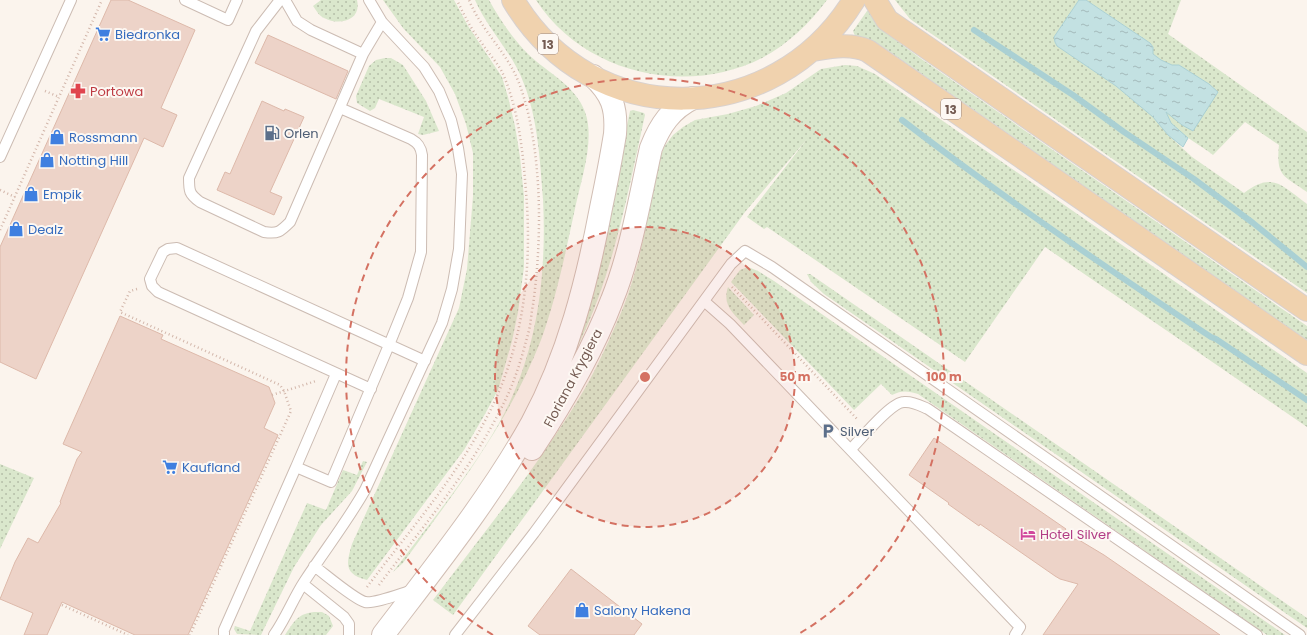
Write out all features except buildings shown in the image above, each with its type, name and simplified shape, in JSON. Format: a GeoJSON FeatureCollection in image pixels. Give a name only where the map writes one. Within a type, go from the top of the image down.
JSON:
{"type":"FeatureCollection","features":[{"type":"Feature","properties":{"kind":"main road","name":"13"},"geometry":{"type":"LineString","coordinates":[[513,0],[533,28],[544,40],[569,62],[593,76],[613,85],[644,95],[693,98],[726,94],[757,84],[787,69],[813,50],[836,26],[854,0]]}},
{"type":"Feature","properties":{"kind":"main road"},"geometry":{"type":"LineString","coordinates":[[875,0],[887,20],[1307,310]]}},
{"type":"Feature","properties":{"kind":"main road","name":"13"},"geometry":{"type":"LineString","coordinates":[[813,50],[843,46],[868,51],[1307,354]]}},
{"type":"Feature","properties":{"kind":"street","name":"Floriana Krygiera"},"geometry":{"type":"LineString","coordinates":[[383,635],[418,589],[503,470],[532,422],[557,368],[575,319],[586,280],[614,145],[616,115],[610,97],[602,84],[593,76]]}},
{"type":"Feature","properties":{"kind":"street","name":"Floriana Krygiera"},"geometry":{"type":"LineString","coordinates":[[418,589],[470,536],[543,432],[586,359],[612,299],[620,275],[655,137],[668,116],[693,98]]}},
{"type":"Feature","properties":{"kind":"lane"},"geometry":{"type":"LineString","coordinates":[[0,157],[71,0]]}},
{"type":"Feature","properties":{"kind":"lane"},"geometry":{"type":"LineString","coordinates":[[185,0],[228,20],[237,0]]}},
{"type":"Feature","properties":{"kind":"lane"},"geometry":{"type":"LineString","coordinates":[[280,0],[256,31],[189,178],[189,189],[192,196],[200,202],[264,232],[275,234],[282,230],[290,222],[363,54],[382,22]]}},
{"type":"Feature","properties":{"kind":"lane"},"geometry":{"type":"LineString","coordinates":[[285,0],[297,21],[310,30],[363,54]]}},
{"type":"Feature","properties":{"kind":"lane"},"geometry":{"type":"LineString","coordinates":[[274,635],[314,566],[365,490],[442,323],[452,289],[459,249],[462,174],[458,148],[451,120],[439,91],[424,67],[382,22],[369,0]]}},
{"type":"Feature","properties":{"kind":"lane"},"geometry":{"type":"LineString","coordinates":[[296,467],[331,482],[390,345],[408,298],[421,252],[421,148],[417,142],[411,139],[340,108]]}},
{"type":"Feature","properties":{"kind":"lane"},"geometry":{"type":"LineString","coordinates":[[370,389],[158,292],[152,286],[150,279],[163,252],[168,249],[177,248],[425,361]]}},
{"type":"Feature","properties":{"kind":"lane"},"geometry":{"type":"LineString","coordinates":[[455,635],[538,527],[731,264],[745,251],[765,263],[1300,635]]}},
{"type":"Feature","properties":{"kind":"lane"},"geometry":{"type":"LineString","coordinates":[[704,301],[730,324],[1020,627],[1015,635]]}},
{"type":"Feature","properties":{"kind":"lane"},"geometry":{"type":"LineString","coordinates":[[224,635],[224,630],[336,374]]}},
{"type":"Feature","properties":{"kind":"lane"},"geometry":{"type":"LineString","coordinates":[[851,449],[892,406],[904,402],[915,403],[928,409],[1257,635]]}},
{"type":"Feature","properties":{"kind":"lane"},"geometry":{"type":"LineString","coordinates":[[314,566],[362,600],[379,601],[418,589]]}},
{"type":"Feature","properties":{"kind":"lane"},"geometry":{"type":"LineString","coordinates":[[303,584],[344,617],[349,624],[349,635]]}},
{"type":"Feature","properties":{"kind":"path"},"geometry":{"type":"LineString","coordinates":[[0,230],[102,0]]}},
{"type":"Feature","properties":{"kind":"path"},"geometry":{"type":"LineString","coordinates":[[362,600],[449,479],[481,429],[498,396],[510,364],[518,335],[526,286],[529,243],[525,171],[512,100],[503,74],[468,22],[457,0]]}},
{"type":"Feature","properties":{"kind":"path"},"geometry":{"type":"LineString","coordinates":[[362,600],[448,493],[485,437],[496,419],[510,390],[529,332],[536,284],[539,247],[539,206],[530,123],[519,82],[498,44],[483,25],[469,0]]}},
{"type":"Feature","properties":{"kind":"path"},"geometry":{"type":"LineString","coordinates":[[0,190],[15,197]]}},
{"type":"Feature","properties":{"kind":"path"},"geometry":{"type":"LineString","coordinates":[[722,277],[868,431]]}},
{"type":"Feature","properties":{"kind":"path"},"geometry":{"type":"LineString","coordinates":[[152,286],[130,291],[120,312],[280,385],[284,391],[291,411],[190,635]]}},
{"type":"Feature","properties":{"kind":"path"},"geometry":{"type":"LineString","coordinates":[[272,395],[336,374]]}},
{"type":"Feature","properties":{"kind":"path"},"geometry":{"type":"LineString","coordinates":[[62,606],[128,635]]}},
{"type":"Feature","properties":{"kind":"green space"},"geometry":{"type":"Polygon","coordinates":[[[321,0],[357,0],[358,7],[353,17],[348,20],[336,22],[321,16],[313,6],[321,0]]]}},
{"type":"Feature","properties":{"kind":"green space"},"geometry":{"type":"Polygon","coordinates":[[[383,0],[454,0],[468,26],[502,77],[515,126],[520,157],[524,197],[524,267],[518,312],[512,341],[498,390],[464,450],[367,580],[354,575],[351,571],[348,563],[350,551],[459,308],[467,269],[473,196],[473,153],[466,124],[455,94],[440,67],[403,28],[383,0]]]}},
{"type":"Feature","properties":{"kind":"green space"},"geometry":{"type":"Polygon","coordinates":[[[475,0],[489,0],[507,29],[523,49],[536,62],[561,80],[575,95],[581,103],[588,122],[588,145],[584,170],[556,290],[547,323],[528,370],[497,428],[480,456],[403,563],[393,572],[461,482],[498,425],[522,372],[537,315],[541,286],[544,228],[538,141],[529,98],[524,84],[514,62],[480,11],[475,0]]]}},
{"type":"Feature","properties":{"kind":"green space"},"geometry":{"type":"Polygon","coordinates":[[[536,0],[827,0],[798,33],[762,58],[732,70],[701,76],[669,76],[638,71],[608,61],[580,45],[556,25],[536,0]]]}},
{"type":"Feature","properties":{"kind":"green space"},"geometry":{"type":"Polygon","coordinates":[[[895,0],[1079,0],[1054,37],[1057,46],[1116,86],[1153,117],[1168,135],[1192,157],[1244,193],[1254,186],[1270,182],[1284,187],[1307,204],[1307,293],[910,19],[895,0]]]}},
{"type":"Feature","properties":{"kind":"green space"},"geometry":{"type":"Polygon","coordinates":[[[1086,0],[1181,0],[1168,34],[1307,132],[1307,192],[1287,178],[1280,169],[1278,156],[1279,145],[1245,122],[1213,155],[1180,132],[1171,123],[1166,111],[1182,125],[1218,92],[1209,84],[1179,65],[1172,65],[1161,60],[1153,54],[1153,47],[1150,43],[1086,0]]]}},
{"type":"Feature","properties":{"kind":"green space"},"geometry":{"type":"Polygon","coordinates":[[[867,11],[870,11],[882,30],[920,58],[1307,326],[1307,340],[880,45],[870,40],[855,36],[853,31],[867,11]]]}},
{"type":"Feature","properties":{"kind":"green space"},"geometry":{"type":"Polygon","coordinates":[[[391,58],[403,65],[426,101],[439,131],[423,135],[418,134],[424,117],[379,99],[375,108],[370,111],[357,103],[356,96],[369,66],[376,60],[391,58]]]}},
{"type":"Feature","properties":{"kind":"green space"},"geometry":{"type":"Polygon","coordinates":[[[845,65],[857,66],[875,74],[1307,373],[1307,427],[1045,247],[965,362],[767,227],[764,229],[747,217],[807,139],[745,212],[453,615],[433,600],[512,497],[567,417],[595,370],[623,308],[635,271],[660,158],[664,147],[673,135],[695,120],[728,114],[756,106],[786,93],[821,69],[845,65]]]}},
{"type":"Feature","properties":{"kind":"green space"},"geometry":{"type":"Polygon","coordinates":[[[633,110],[644,113],[645,115],[618,233],[601,290],[578,346],[574,349],[604,236],[630,111],[633,110]]]}},
{"type":"Feature","properties":{"kind":"green space"},"geometry":{"type":"Polygon","coordinates":[[[748,267],[758,271],[774,281],[1285,635],[1267,635],[918,394],[911,392],[899,392],[892,395],[881,384],[854,410],[731,282],[740,270],[748,267]]]}},
{"type":"Feature","properties":{"kind":"green space"},"geometry":{"type":"Polygon","coordinates":[[[807,274],[810,274],[1307,618],[1307,628],[824,294],[811,282],[807,274]]]}},
{"type":"Feature","properties":{"kind":"green space"},"geometry":{"type":"Polygon","coordinates":[[[728,287],[754,315],[744,325],[728,304],[726,299],[728,287]]]}},
{"type":"Feature","properties":{"kind":"green space"},"geometry":{"type":"Polygon","coordinates":[[[363,461],[367,462],[352,491],[321,525],[294,567],[261,635],[237,634],[234,629],[235,626],[250,631],[307,503],[326,510],[343,470],[357,475],[363,461]]]}},
{"type":"Feature","properties":{"kind":"green space"},"geometry":{"type":"Polygon","coordinates":[[[0,464],[34,478],[0,549],[0,464]]]}},
{"type":"Feature","properties":{"kind":"green space"},"geometry":{"type":"Polygon","coordinates":[[[322,612],[329,616],[333,626],[326,635],[285,635],[296,619],[308,613],[322,612]]]}},
{"type":"Feature","properties":{"kind":"water"},"geometry":{"type":"Polygon","coordinates":[[[1079,0],[1086,0],[1150,43],[1153,47],[1153,54],[1161,60],[1172,65],[1179,65],[1209,84],[1218,92],[1193,131],[1182,125],[1166,112],[1171,123],[1188,138],[1183,147],[1168,135],[1153,117],[1116,86],[1057,46],[1054,37],[1079,0]]]}},
{"type":"Feature","properties":{"kind":"waterway"},"geometry":{"type":"LineString","coordinates":[[974,30],[1073,95],[1124,132],[1194,179],[1253,223],[1307,267]]}},
{"type":"Feature","properties":{"kind":"waterway"},"geometry":{"type":"LineString","coordinates":[[902,120],[1055,232],[1307,400]]}},
{"type":"Feature","properties":{"kind":"place","name":"Biedronka"},"geometry":{"type":"Point","coordinates":[103,34]}},
{"type":"Feature","properties":{"kind":"place","name":"Portowa"},"geometry":{"type":"Point","coordinates":[78,91]}},
{"type":"Feature","properties":{"kind":"place","name":"Orlen"},"geometry":{"type":"Point","coordinates":[272,133]}},
{"type":"Feature","properties":{"kind":"place","name":"Rossmann"},"geometry":{"type":"Point","coordinates":[57,137]}},
{"type":"Feature","properties":{"kind":"place","name":"Notting Hill"},"geometry":{"type":"Point","coordinates":[47,160]}},
{"type":"Feature","properties":{"kind":"place","name":"Empik"},"geometry":{"type":"Point","coordinates":[31,194]}},
{"type":"Feature","properties":{"kind":"place","name":"Dealz"},"geometry":{"type":"Point","coordinates":[16,229]}},
{"type":"Feature","properties":{"kind":"place","name":"Silver"},"geometry":{"type":"Point","coordinates":[828,431]}},
{"type":"Feature","properties":{"kind":"place","name":"Kaufland"},"geometry":{"type":"Point","coordinates":[170,467]}},
{"type":"Feature","properties":{"kind":"place","name":"Hotel Silver"},"geometry":{"type":"Point","coordinates":[1028,534]}},
{"type":"Feature","properties":{"kind":"place","name":"Salony Hakena"},"geometry":{"type":"Point","coordinates":[582,610]}}]}
